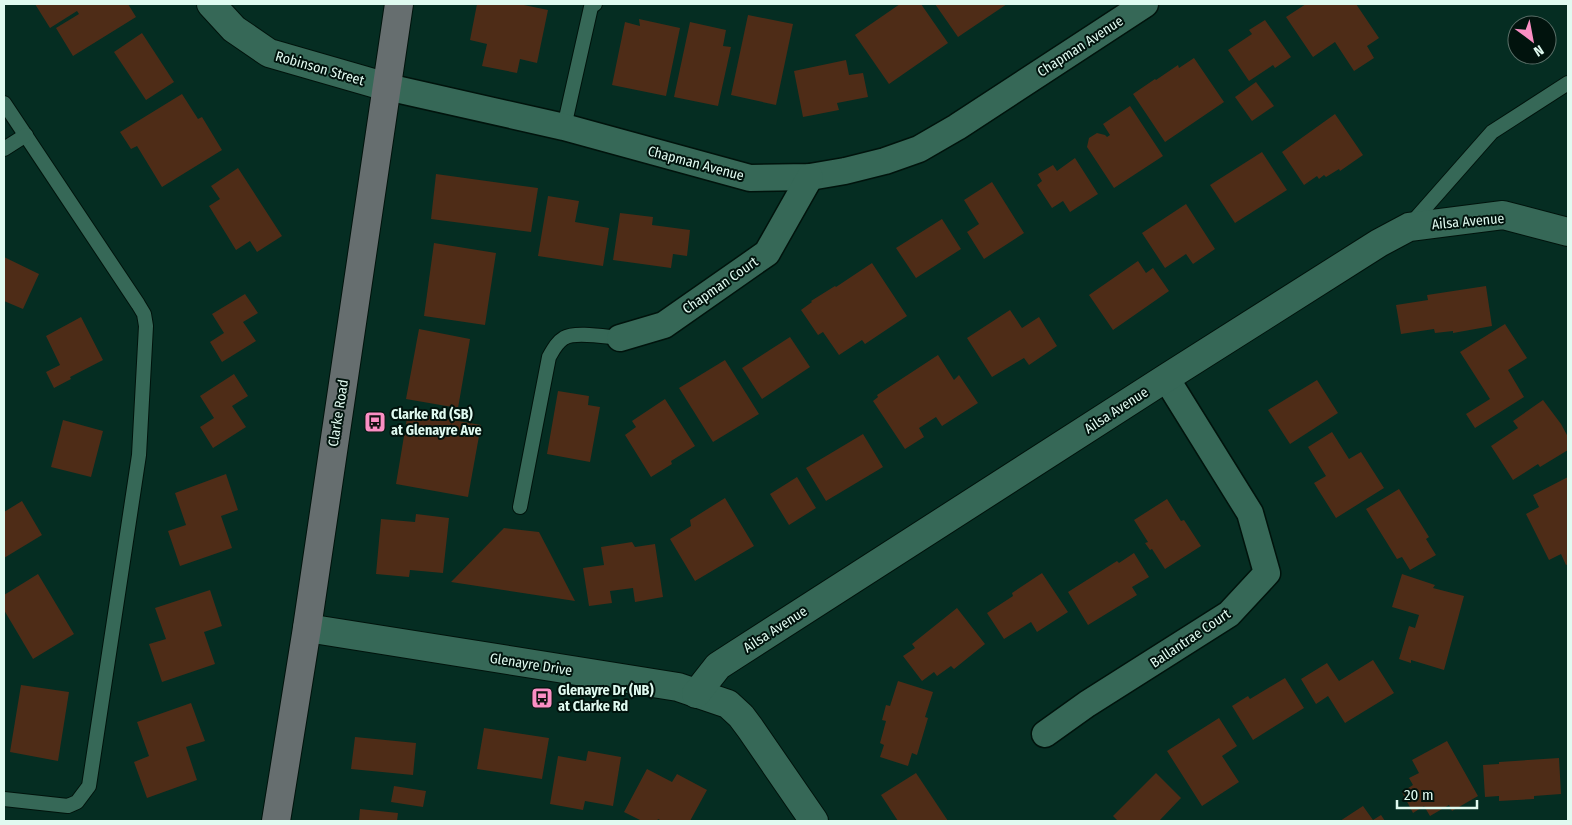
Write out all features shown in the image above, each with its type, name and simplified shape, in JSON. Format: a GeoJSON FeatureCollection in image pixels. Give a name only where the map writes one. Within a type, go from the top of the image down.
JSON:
{"type":"FeatureCollection","features":[{"type":"Feature","properties":{"kind":"main road","name":"Clarke Road"},"geometry":{"type":"LineString","coordinates":[[276,821],[307,628],[399,4]]}},
{"type":"Feature","properties":{"kind":"street","name":"Robinson Street"},"geometry":{"type":"LineString","coordinates":[[211,4],[234,29],[269,53],[388,87]]}},
{"type":"Feature","properties":{"kind":"street","name":"Chapman Avenue"},"geometry":{"type":"LineString","coordinates":[[388,87],[564,127],[750,178],[810,177],[885,161],[919,148],[957,127],[1145,4]]}},
{"type":"Feature","properties":{"kind":"street","name":"Chapman Court"},"geometry":{"type":"LineString","coordinates":[[620,338],[664,325],[766,252],[810,177]]}},
{"type":"Feature","properties":{"kind":"street","name":"Ailsa Avenue"},"geometry":{"type":"LineString","coordinates":[[696,694],[718,666],[1166,378],[1379,243],[1408,227],[1503,215],[1568,232]]}},
{"type":"Feature","properties":{"kind":"street","name":"Ballantrae Court"},"geometry":{"type":"LineString","coordinates":[[1045,734],[1087,704],[1229,614],[1267,573],[1250,513],[1166,378]]}},
{"type":"Feature","properties":{"kind":"street","name":"Glenayre Drive"},"geometry":{"type":"LineString","coordinates":[[307,628],[678,687],[728,704],[741,716],[814,821]]}},
{"type":"Feature","properties":{"kind":"lane"},"geometry":{"type":"LineString","coordinates":[[564,127],[591,6],[595,4]]}},
{"type":"Feature","properties":{"kind":"lane"},"geometry":{"type":"LineString","coordinates":[[1408,227],[1492,132],[1568,83]]}},
{"type":"Feature","properties":{"kind":"lane"},"geometry":{"type":"LineString","coordinates":[[4,103],[138,304],[144,314],[146,326],[139,455],[90,786],[77,802],[68,806],[4,799]]}},
{"type":"Feature","properties":{"kind":"lane"},"geometry":{"type":"LineString","coordinates":[[4,149],[26,135]]}},
{"type":"Feature","properties":{"kind":"lane"},"geometry":{"type":"LineString","coordinates":[[520,508],[549,357],[554,347],[565,337],[584,334],[620,338]]}},
{"type":"Feature","properties":{"kind":"building"},"geometry":{"type":"Polygon","coordinates":[[[35,4],[128,4],[136,17],[73,56],[56,28],[79,14],[77,11],[50,28],[35,4]]]}},
{"type":"Feature","properties":{"kind":"building"},"geometry":{"type":"Polygon","coordinates":[[[477,4],[519,4],[548,10],[537,63],[520,59],[517,73],[482,66],[487,44],[470,40],[477,4]]]}},
{"type":"Feature","properties":{"kind":"building"},"geometry":{"type":"Polygon","coordinates":[[[900,4],[921,4],[948,43],[889,84],[855,35],[900,4]]]}},
{"type":"Feature","properties":{"kind":"building"},"geometry":{"type":"Polygon","coordinates":[[[935,4],[1007,4],[958,37],[935,4]]]}},
{"type":"Feature","properties":{"kind":"building"},"geometry":{"type":"Polygon","coordinates":[[[1306,4],[1356,4],[1379,38],[1367,46],[1374,58],[1354,71],[1335,42],[1313,57],[1286,17],[1306,4]]]}},
{"type":"Feature","properties":{"kind":"building"},"geometry":{"type":"Polygon","coordinates":[[[748,15],[793,24],[776,105],[731,95],[748,15]]]}},
{"type":"Feature","properties":{"kind":"building"},"geometry":{"type":"Polygon","coordinates":[[[639,19],[680,28],[666,96],[612,85],[625,22],[640,26],[639,19]]]}},
{"type":"Feature","properties":{"kind":"building"},"geometry":{"type":"Polygon","coordinates":[[[1265,20],[1291,57],[1275,68],[1273,65],[1249,81],[1228,50],[1252,34],[1249,30],[1265,20]]]}},
{"type":"Feature","properties":{"kind":"building"},"geometry":{"type":"Polygon","coordinates":[[[690,22],[726,30],[723,46],[731,47],[718,106],[674,97],[690,22]]]}},
{"type":"Feature","properties":{"kind":"building"},"geometry":{"type":"Polygon","coordinates":[[[142,33],[174,82],[146,100],[114,52],[142,33]]]}},
{"type":"Feature","properties":{"kind":"building"},"geometry":{"type":"Polygon","coordinates":[[[1194,58],[1224,102],[1165,142],[1133,94],[1178,65],[1179,68],[1194,58]]]}},
{"type":"Feature","properties":{"kind":"building"},"geometry":{"type":"Polygon","coordinates":[[[846,60],[849,75],[863,73],[868,97],[837,103],[839,110],[803,117],[794,71],[846,60]]]}},
{"type":"Feature","properties":{"kind":"building"},"geometry":{"type":"Polygon","coordinates":[[[1256,82],[1274,106],[1252,121],[1235,97],[1256,82]]]}},
{"type":"Feature","properties":{"kind":"building"},"geometry":{"type":"Polygon","coordinates":[[[182,94],[198,119],[202,117],[222,150],[162,187],[137,146],[131,149],[120,132],[182,94]]]}},
{"type":"Feature","properties":{"kind":"building"},"geometry":{"type":"Polygon","coordinates":[[[1130,106],[1163,156],[1114,188],[1087,147],[1089,138],[1097,133],[1107,137],[1110,135],[1103,124],[1130,106]]]}},
{"type":"Feature","properties":{"kind":"building"},"geometry":{"type":"Polygon","coordinates":[[[1335,114],[1363,155],[1340,171],[1339,169],[1319,179],[1317,176],[1304,185],[1282,152],[1335,114]]]}},
{"type":"Feature","properties":{"kind":"building"},"geometry":{"type":"Polygon","coordinates":[[[1262,152],[1287,190],[1235,223],[1210,185],[1262,152]]]}},
{"type":"Feature","properties":{"kind":"building"},"geometry":{"type":"Polygon","coordinates":[[[1075,158],[1098,194],[1070,212],[1063,201],[1052,208],[1037,185],[1042,181],[1038,174],[1053,165],[1057,171],[1075,158]]]}},
{"type":"Feature","properties":{"kind":"building"},"geometry":{"type":"Polygon","coordinates":[[[238,168],[282,236],[257,252],[250,241],[236,250],[209,206],[220,199],[211,186],[238,168]]]}},
{"type":"Feature","properties":{"kind":"building"},"geometry":{"type":"Polygon","coordinates":[[[436,174],[538,188],[531,232],[431,219],[436,174]]]}},
{"type":"Feature","properties":{"kind":"building"},"geometry":{"type":"Polygon","coordinates":[[[992,182],[1024,233],[984,259],[967,232],[979,224],[964,200],[992,182]]]}},
{"type":"Feature","properties":{"kind":"building"},"geometry":{"type":"Polygon","coordinates":[[[548,196],[579,201],[575,222],[609,228],[603,266],[538,256],[548,196]]]}},
{"type":"Feature","properties":{"kind":"building"},"geometry":{"type":"Polygon","coordinates":[[[1186,204],[1215,249],[1193,264],[1186,254],[1165,268],[1142,233],[1186,204]]]}},
{"type":"Feature","properties":{"kind":"building"},"geometry":{"type":"Polygon","coordinates":[[[620,213],[653,217],[652,225],[690,230],[687,256],[673,254],[671,268],[613,260],[620,213]]]}},
{"type":"Feature","properties":{"kind":"building"},"geometry":{"type":"Polygon","coordinates":[[[942,219],[961,249],[916,278],[896,248],[942,219]]]}},
{"type":"Feature","properties":{"kind":"building"},"geometry":{"type":"Polygon","coordinates":[[[434,243],[496,253],[485,325],[424,316],[434,243]]]}},
{"type":"Feature","properties":{"kind":"building"},"geometry":{"type":"Polygon","coordinates":[[[4,257],[39,274],[23,309],[4,301],[4,257]]]}},
{"type":"Feature","properties":{"kind":"building"},"geometry":{"type":"Polygon","coordinates":[[[1138,261],[1146,273],[1153,268],[1169,291],[1113,330],[1089,295],[1138,261]]]}},
{"type":"Feature","properties":{"kind":"building"},"geometry":{"type":"Polygon","coordinates":[[[872,263],[907,316],[865,344],[862,340],[839,355],[823,332],[818,335],[801,310],[811,301],[872,263]]]}},
{"type":"Feature","properties":{"kind":"building"},"geometry":{"type":"Polygon","coordinates":[[[1486,286],[1492,326],[1453,333],[1453,331],[1435,333],[1434,329],[1401,334],[1396,305],[1428,300],[1427,295],[1486,286]]]}},
{"type":"Feature","properties":{"kind":"building"},"geometry":{"type":"Polygon","coordinates":[[[245,294],[258,313],[243,322],[256,341],[222,362],[210,342],[224,333],[212,314],[245,294]]]}},
{"type":"Feature","properties":{"kind":"building"},"geometry":{"type":"Polygon","coordinates":[[[1010,310],[1022,328],[1039,317],[1057,346],[1029,365],[1024,358],[992,377],[967,338],[1010,310]]]}},
{"type":"Feature","properties":{"kind":"building"},"geometry":{"type":"Polygon","coordinates":[[[81,317],[103,360],[70,377],[71,379],[54,388],[46,372],[60,365],[46,336],[81,317]]]}},
{"type":"Feature","properties":{"kind":"building"},"geometry":{"type":"Polygon","coordinates":[[[1505,324],[1527,358],[1508,370],[1524,397],[1475,428],[1466,414],[1490,399],[1460,352],[1505,324]]]}},
{"type":"Feature","properties":{"kind":"building"},"geometry":{"type":"Polygon","coordinates":[[[419,329],[470,339],[458,408],[406,399],[419,329]]]}},
{"type":"Feature","properties":{"kind":"building"},"geometry":{"type":"Polygon","coordinates":[[[790,337],[810,367],[762,399],[742,368],[790,337]]]}},
{"type":"Feature","properties":{"kind":"building"},"geometry":{"type":"Polygon","coordinates":[[[938,355],[954,380],[959,375],[978,403],[942,426],[936,417],[919,428],[924,437],[905,449],[873,401],[878,397],[877,395],[938,355]]]}},
{"type":"Feature","properties":{"kind":"building"},"geometry":{"type":"Polygon","coordinates":[[[725,360],[759,414],[713,442],[679,388],[725,360]]]}},
{"type":"Feature","properties":{"kind":"building"},"geometry":{"type":"Polygon","coordinates":[[[234,374],[248,396],[232,406],[246,427],[213,448],[200,427],[214,418],[200,396],[234,374]]]}},
{"type":"Feature","properties":{"kind":"building"},"geometry":{"type":"Polygon","coordinates":[[[1317,380],[1338,413],[1290,444],[1268,410],[1317,380]]]}},
{"type":"Feature","properties":{"kind":"building"},"geometry":{"type":"Polygon","coordinates":[[[558,391],[589,396],[588,405],[600,407],[590,462],[547,454],[558,391]]]}},
{"type":"Feature","properties":{"kind":"building"},"geometry":{"type":"Polygon","coordinates":[[[665,399],[695,446],[671,461],[672,464],[651,477],[625,435],[636,427],[632,421],[665,399]]]}},
{"type":"Feature","properties":{"kind":"building"},"geometry":{"type":"Polygon","coordinates":[[[1543,400],[1568,437],[1568,450],[1540,467],[1538,464],[1513,480],[1491,446],[1518,428],[1513,421],[1543,400]]]}},
{"type":"Feature","properties":{"kind":"building"},"geometry":{"type":"Polygon","coordinates":[[[408,412],[481,425],[468,497],[396,484],[408,412]]]}},
{"type":"Feature","properties":{"kind":"building"},"geometry":{"type":"Polygon","coordinates":[[[63,420],[103,431],[91,477],[51,467],[63,420]]]}},
{"type":"Feature","properties":{"kind":"building"},"geometry":{"type":"Polygon","coordinates":[[[1332,432],[1349,459],[1361,452],[1384,488],[1336,518],[1314,483],[1326,476],[1308,447],[1332,432]]]}},
{"type":"Feature","properties":{"kind":"building"},"geometry":{"type":"Polygon","coordinates":[[[863,434],[883,467],[826,501],[806,468],[863,434]]]}},
{"type":"Feature","properties":{"kind":"building"},"geometry":{"type":"Polygon","coordinates":[[[226,474],[238,510],[221,516],[232,548],[180,566],[168,531],[186,525],[175,493],[226,474]]]}},
{"type":"Feature","properties":{"kind":"building"},"geometry":{"type":"Polygon","coordinates":[[[797,477],[816,508],[789,525],[770,494],[797,477]]]}},
{"type":"Feature","properties":{"kind":"building"},"geometry":{"type":"Polygon","coordinates":[[[1568,477],[1568,564],[1566,565],[1561,554],[1549,560],[1526,514],[1539,507],[1533,495],[1568,477]]]}},
{"type":"Feature","properties":{"kind":"building"},"geometry":{"type":"Polygon","coordinates":[[[1399,489],[1429,537],[1426,539],[1436,555],[1410,570],[1402,557],[1397,559],[1366,509],[1399,489]]]}},
{"type":"Feature","properties":{"kind":"building"},"geometry":{"type":"Polygon","coordinates":[[[725,498],[754,546],[695,581],[670,539],[691,526],[690,520],[725,498]]]}},
{"type":"Feature","properties":{"kind":"building"},"geometry":{"type":"Polygon","coordinates":[[[1167,499],[1181,521],[1184,520],[1201,546],[1165,569],[1152,549],[1150,550],[1145,543],[1148,542],[1134,520],[1167,499]]]}},
{"type":"Feature","properties":{"kind":"building"},"geometry":{"type":"Polygon","coordinates":[[[22,501],[42,535],[4,558],[4,512],[22,501]]]}},
{"type":"Feature","properties":{"kind":"building"},"geometry":{"type":"Polygon","coordinates":[[[416,514],[449,518],[443,573],[410,570],[409,577],[376,574],[381,519],[415,522],[416,514]]]}},
{"type":"Feature","properties":{"kind":"building"},"geometry":{"type":"Polygon","coordinates":[[[504,528],[539,532],[575,601],[451,582],[504,528]]]}},
{"type":"Feature","properties":{"kind":"building"},"geometry":{"type":"Polygon","coordinates":[[[632,542],[635,547],[655,544],[663,597],[635,602],[633,588],[610,591],[612,603],[589,606],[583,568],[604,565],[601,547],[632,542]]]}},
{"type":"Feature","properties":{"kind":"building"},"geometry":{"type":"Polygon","coordinates":[[[1134,553],[1149,577],[1132,587],[1137,595],[1088,625],[1068,592],[1117,561],[1119,563],[1134,553]]]}},
{"type":"Feature","properties":{"kind":"building"},"geometry":{"type":"Polygon","coordinates":[[[1042,573],[1068,612],[1037,632],[1031,622],[1004,639],[987,613],[1013,596],[1012,593],[1042,573]]]}},
{"type":"Feature","properties":{"kind":"building"},"geometry":{"type":"Polygon","coordinates":[[[38,574],[74,634],[33,659],[4,610],[4,595],[38,574]]]}},
{"type":"Feature","properties":{"kind":"building"},"geometry":{"type":"Polygon","coordinates":[[[1402,574],[1435,585],[1433,588],[1464,596],[1444,670],[1411,660],[1411,663],[1399,659],[1409,626],[1415,628],[1419,615],[1392,607],[1402,574]]]}},
{"type":"Feature","properties":{"kind":"building"},"geometry":{"type":"Polygon","coordinates":[[[210,590],[222,626],[204,632],[215,664],[162,682],[149,644],[166,639],[155,608],[210,590]]]}},
{"type":"Feature","properties":{"kind":"building"},"geometry":{"type":"Polygon","coordinates":[[[957,608],[985,644],[954,669],[951,666],[937,676],[934,672],[922,681],[903,656],[915,648],[912,644],[957,608]]]}},
{"type":"Feature","properties":{"kind":"building"},"geometry":{"type":"Polygon","coordinates":[[[1373,660],[1394,693],[1345,723],[1328,696],[1316,704],[1301,679],[1327,663],[1339,681],[1373,660]]]}},
{"type":"Feature","properties":{"kind":"building"},"geometry":{"type":"Polygon","coordinates":[[[1285,678],[1304,708],[1253,740],[1232,706],[1248,696],[1250,699],[1285,678]]]}},
{"type":"Feature","properties":{"kind":"building"},"geometry":{"type":"Polygon","coordinates":[[[898,681],[933,692],[925,717],[928,718],[917,755],[912,753],[908,766],[880,757],[884,745],[880,743],[886,721],[882,720],[886,705],[890,706],[898,681]]]}},
{"type":"Feature","properties":{"kind":"building"},"geometry":{"type":"Polygon","coordinates":[[[21,685],[69,692],[58,761],[10,752],[21,685]]]}},
{"type":"Feature","properties":{"kind":"building"},"geometry":{"type":"Polygon","coordinates":[[[191,703],[205,741],[186,747],[197,780],[147,798],[134,762],[149,756],[137,722],[191,703]]]}},
{"type":"Feature","properties":{"kind":"building"},"geometry":{"type":"Polygon","coordinates":[[[1219,718],[1237,746],[1222,756],[1239,782],[1202,806],[1167,751],[1219,718]]]}},
{"type":"Feature","properties":{"kind":"building"},"geometry":{"type":"Polygon","coordinates":[[[484,728],[549,738],[542,779],[477,769],[484,728]]]}},
{"type":"Feature","properties":{"kind":"building"},"geometry":{"type":"Polygon","coordinates":[[[355,737],[416,743],[413,775],[351,769],[355,737]]]}},
{"type":"Feature","properties":{"kind":"building"},"geometry":{"type":"Polygon","coordinates":[[[1447,741],[1478,796],[1452,811],[1449,805],[1430,816],[1424,806],[1413,813],[1402,792],[1413,785],[1409,778],[1419,773],[1412,760],[1447,741]]]}},
{"type":"Feature","properties":{"kind":"building"},"geometry":{"type":"Polygon","coordinates":[[[588,751],[621,757],[613,806],[585,801],[583,810],[550,804],[558,756],[586,761],[588,751]]]}},
{"type":"Feature","properties":{"kind":"building"},"geometry":{"type":"Polygon","coordinates":[[[1559,758],[1561,794],[1534,796],[1534,799],[1499,801],[1499,796],[1485,797],[1483,765],[1499,764],[1499,762],[1559,758]]]}},
{"type":"Feature","properties":{"kind":"building"},"geometry":{"type":"Polygon","coordinates":[[[647,769],[672,782],[677,774],[707,790],[690,821],[662,821],[658,819],[657,821],[642,821],[624,812],[647,769]]]}},
{"type":"Feature","properties":{"kind":"building"},"geometry":{"type":"Polygon","coordinates":[[[916,773],[948,821],[898,821],[881,795],[916,773]]]}},
{"type":"Feature","properties":{"kind":"building"},"geometry":{"type":"Polygon","coordinates":[[[1156,773],[1181,798],[1159,821],[1118,821],[1113,816],[1156,773]]]}},
{"type":"Feature","properties":{"kind":"building"},"geometry":{"type":"Polygon","coordinates":[[[394,786],[426,791],[423,807],[391,802],[394,786]]]}},
{"type":"Feature","properties":{"kind":"building"},"geometry":{"type":"Polygon","coordinates":[[[1363,806],[1373,820],[1381,815],[1385,821],[1340,821],[1363,806]]]}},
{"type":"Feature","properties":{"kind":"building"},"geometry":{"type":"Polygon","coordinates":[[[360,809],[398,813],[397,821],[359,821],[360,809]]]}},
{"type":"Feature","properties":{"kind":"place","name":"Clarke Rd (SB) at Glenayre Ave"},"geometry":{"type":"Point","coordinates":[375,422]}},
{"type":"Feature","properties":{"kind":"place","name":"Glenayre Dr (NB) at Clarke Rd"},"geometry":{"type":"Point","coordinates":[542,698]}}]}
